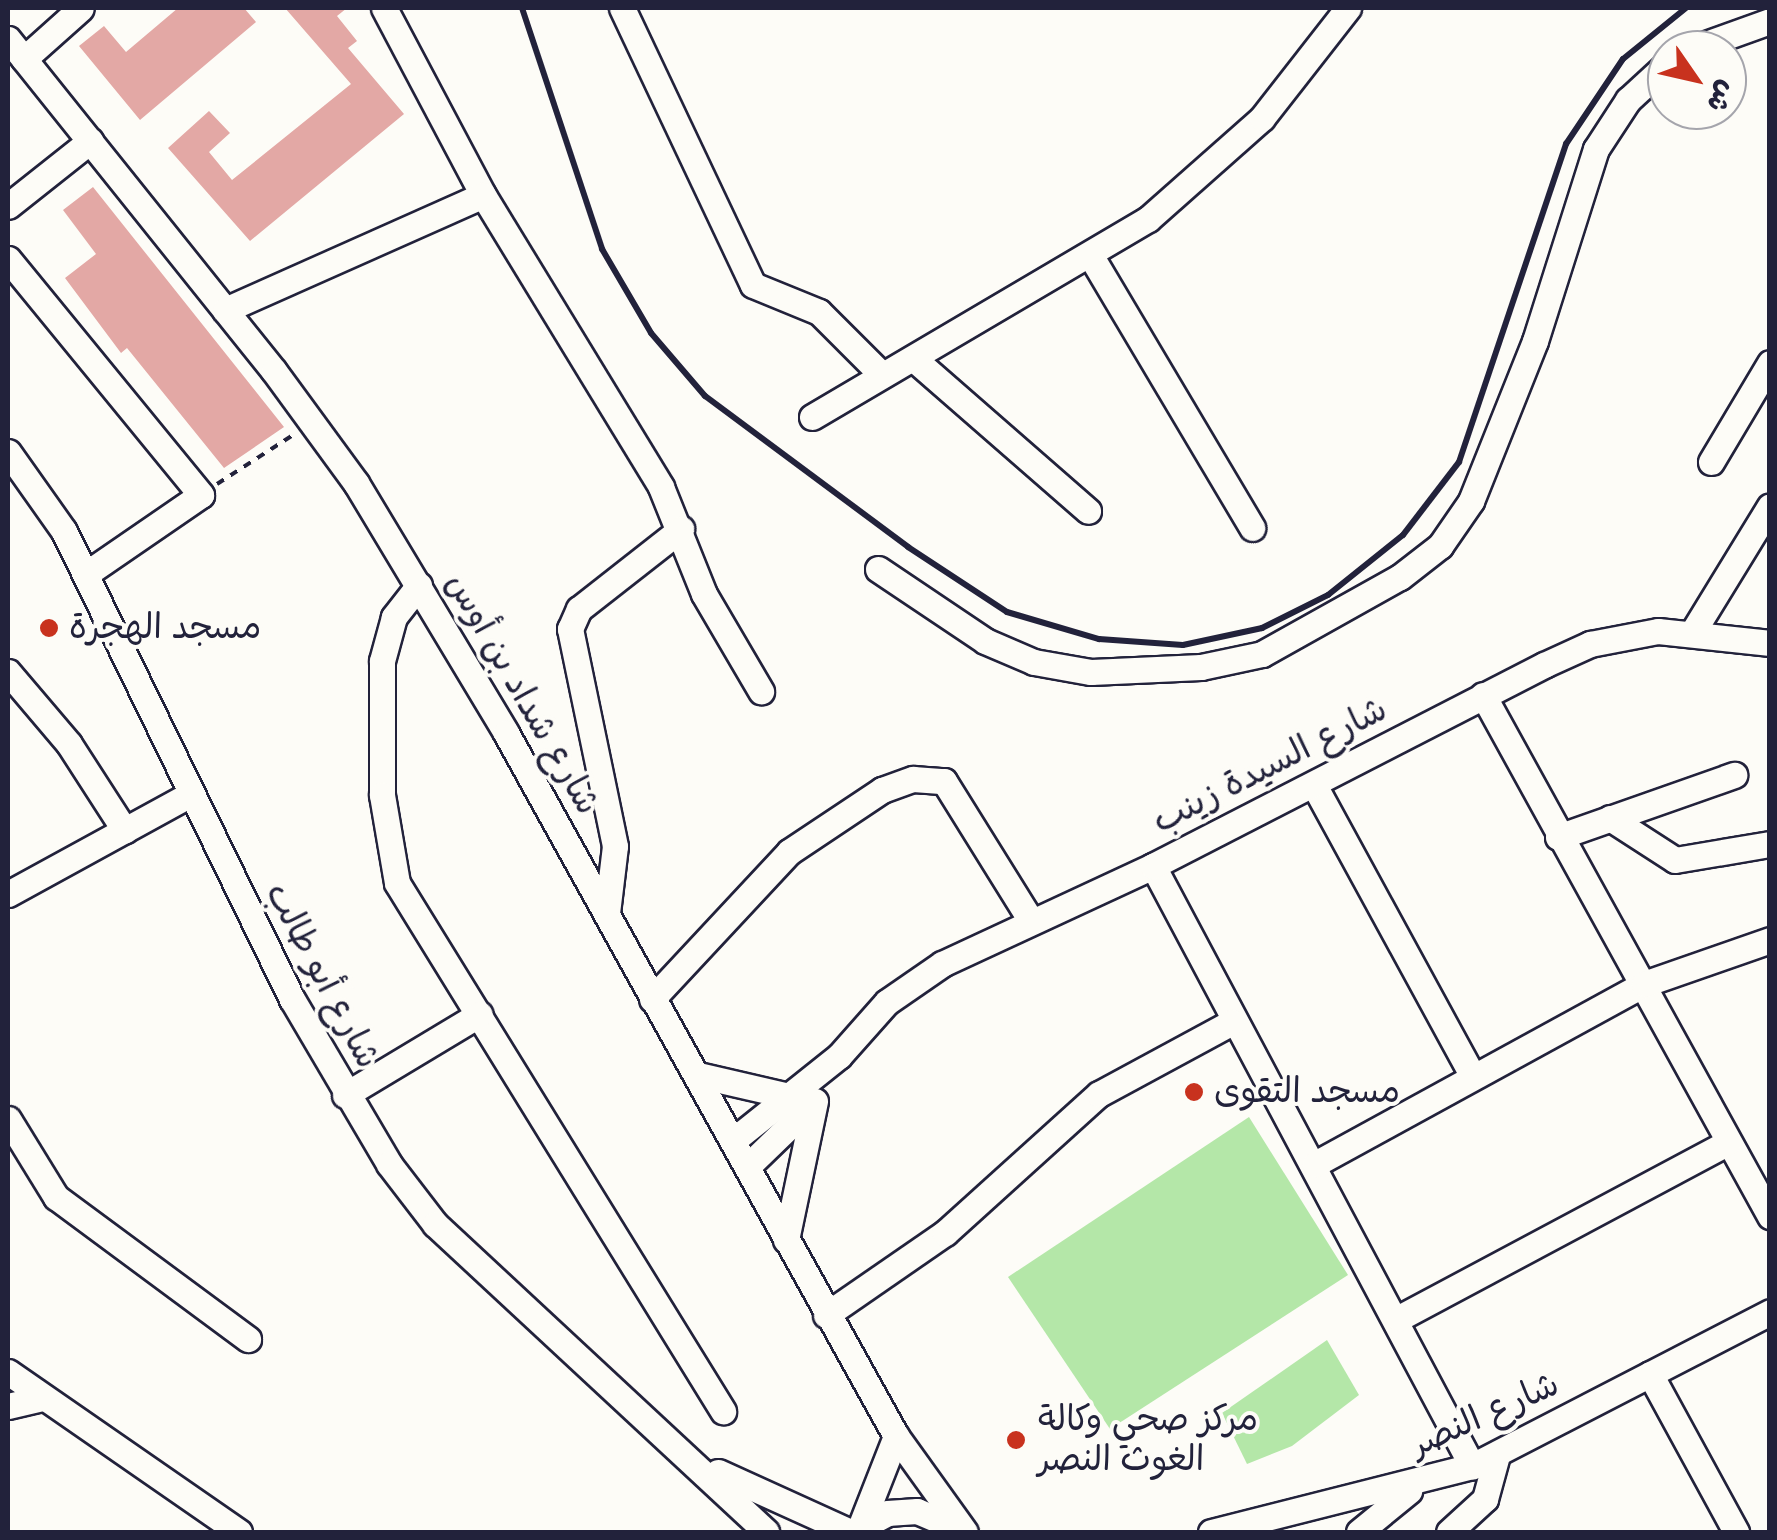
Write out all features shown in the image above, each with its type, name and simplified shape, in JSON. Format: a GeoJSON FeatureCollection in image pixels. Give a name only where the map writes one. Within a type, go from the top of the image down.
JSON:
{"type":"FeatureCollection","features":[{"type":"Feature","properties":{"kind":"street"},"geometry":{"type":"LineString","coordinates":[[16,49],[82,8]]}},
{"type":"Feature","properties":{"kind":"street"},"geometry":{"type":"LineString","coordinates":[[384,8],[483,195],[564,320],[680,529],[720,627],[761,691]]}},
{"type":"Feature","properties":{"kind":"street"},"geometry":{"type":"LineString","coordinates":[[622,8],[753,285],[819,312],[882,376]]}},
{"type":"Feature","properties":{"kind":"street"},"geometry":{"type":"LineString","coordinates":[[812,417],[1092,258],[1182,192],[1249,130],[1348,8]]}},
{"type":"Feature","properties":{"kind":"street"},"geometry":{"type":"LineString","coordinates":[[1745,30],[1770,21]]}},
{"type":"Feature","properties":{"kind":"street","name":"شارع شداد بن أوس"},"geometry":{"type":"LineString","coordinates":[[16,49],[313,422],[419,585],[652,999],[750,1164],[826,1315],[896,1436],[964,1532]]}},
{"type":"Feature","properties":{"kind":"street"},"geometry":{"type":"LineString","coordinates":[[878,570],[985,642],[1034,662],[1090,672],[1201,667],[1262,654],[1400,577],[1440,546],[1471,500],[1535,341],[1596,149],[1628,100],[1647,82]]}},
{"type":"Feature","properties":{"kind":"street"},"geometry":{"type":"LineString","coordinates":[[8,206],[90,141]]}},
{"type":"Feature","properties":{"kind":"street"},"geometry":{"type":"LineString","coordinates":[[225,310],[483,195]]}},
{"type":"Feature","properties":{"kind":"street"},"geometry":{"type":"LineString","coordinates":[[1092,258],[1252,528]]}},
{"type":"Feature","properties":{"kind":"street"},"geometry":{"type":"LineString","coordinates":[[8,259],[201,495],[86,574]]}},
{"type":"Feature","properties":{"kind":"street"},"geometry":{"type":"LineString","coordinates":[[914,359],[1088,511]]}},
{"type":"Feature","properties":{"kind":"street"},"geometry":{"type":"LineString","coordinates":[[1711,462],[1770,364]]}},
{"type":"Feature","properties":{"kind":"street","name":"شارع أبو طالب"},"geometry":{"type":"LineString","coordinates":[[8,452],[47,504],[86,574],[190,794],[345,1095],[435,1224],[766,1532]]}},
{"type":"Feature","properties":{"kind":"street"},"geometry":{"type":"LineString","coordinates":[[1694,630],[1770,506]]}},
{"type":"Feature","properties":{"kind":"street"},"geometry":{"type":"LineString","coordinates":[[607,913],[615,846],[570,629],[580,609],[680,529]]}},
{"type":"Feature","properties":{"kind":"street"},"geometry":{"type":"LineString","coordinates":[[419,585],[394,617],[382,662],[384,810],[405,901],[480,1014],[723,1411]]}},
{"type":"Feature","properties":{"kind":"street","name":"شارع السيدة زينب"},"geometry":{"type":"LineString","coordinates":[[735,1138],[838,1056],[902,991],[1031,921],[1153,866],[1314,785],[1484,694],[1590,644],[1694,630],[1770,643]]}},
{"type":"Feature","properties":{"kind":"street"},"geometry":{"type":"LineString","coordinates":[[8,672],[69,744],[125,831]]}},
{"type":"Feature","properties":{"kind":"street"},"geometry":{"type":"LineString","coordinates":[[1484,694],[1558,836],[1770,1216]]}},
{"type":"Feature","properties":{"kind":"street"},"geometry":{"type":"LineString","coordinates":[[1558,836],[1734,775]]}},
{"type":"Feature","properties":{"kind":"street"},"geometry":{"type":"LineString","coordinates":[[652,999],[789,852],[882,790],[913,779],[944,780],[1031,921]]}},
{"type":"Feature","properties":{"kind":"street"},"geometry":{"type":"LineString","coordinates":[[1314,785],[1472,1075]]}},
{"type":"Feature","properties":{"kind":"street"},"geometry":{"type":"LineString","coordinates":[[8,894],[190,794]]}},
{"type":"Feature","properties":{"kind":"street"},"geometry":{"type":"LineString","coordinates":[[1610,818],[1675,860],[1770,844]]}},
{"type":"Feature","properties":{"kind":"street"},"geometry":{"type":"LineString","coordinates":[[1153,866],[1232,1022],[1399,1318],[1472,1466]]}},
{"type":"Feature","properties":{"kind":"street"},"geometry":{"type":"LineString","coordinates":[[1315,1164],[1644,984],[1770,940]]}},
{"type":"Feature","properties":{"kind":"street"},"geometry":{"type":"LineString","coordinates":[[345,1095],[480,1014]]}},
{"type":"Feature","properties":{"kind":"street"},"geometry":{"type":"LineString","coordinates":[[826,1315],[945,1234],[1099,1094],[1232,1022]]}},
{"type":"Feature","properties":{"kind":"street","name":"شارع السيدة زينب"},"geometry":{"type":"LineString","coordinates":[[750,1164],[815,1101],[838,1056]]}},
{"type":"Feature","properties":{"kind":"street"},"geometry":{"type":"LineString","coordinates":[[698,1075],[789,1096]]}},
{"type":"Feature","properties":{"kind":"street"},"geometry":{"type":"LineString","coordinates":[[786,1240],[815,1101]]}},
{"type":"Feature","properties":{"kind":"street"},"geometry":{"type":"LineString","coordinates":[[8,1119],[56,1197],[248,1338]]}},
{"type":"Feature","properties":{"kind":"street"},"geometry":{"type":"LineString","coordinates":[[1399,1318],[1728,1142]]}},
{"type":"Feature","properties":{"kind":"street","name":"شارع النصر"},"geometry":{"type":"LineString","coordinates":[[1211,1532],[1420,1483],[1472,1466],[1770,1312]]}},
{"type":"Feature","properties":{"kind":"street"},"geometry":{"type":"LineString","coordinates":[[8,1372],[239,1532]]}},
{"type":"Feature","properties":{"kind":"street"},"geometry":{"type":"LineString","coordinates":[[1650,1374],[1736,1532]]}},
{"type":"Feature","properties":{"kind":"street"},"geometry":{"type":"LineString","coordinates":[[8,1406],[42,1398]]}},
{"type":"Feature","properties":{"kind":"street"},"geometry":{"type":"LineString","coordinates":[[854,1530],[896,1436]]}},
{"type":"Feature","properties":{"kind":"street","name":"شارع أبو طالب"},"geometry":{"type":"LineString","coordinates":[[684,1452],[754,1492],[854,1530]]}},
{"type":"Feature","properties":{"kind":"street"},"geometry":{"type":"LineString","coordinates":[[1449,1532],[1486,1499],[1496,1455]]}},
{"type":"Feature","properties":{"kind":"street"},"geometry":{"type":"LineString","coordinates":[[1359,1532],[1420,1483]]}},
{"type":"Feature","properties":{"kind":"street"},"geometry":{"type":"LineString","coordinates":[[854,1530],[887,1513],[916,1511],[964,1532]]}},
{"type":"Feature","properties":{"kind":"path"},"geometry":{"type":"LineString","coordinates":[[201,495],[313,422]]}},
{"type":"Feature","properties":{"kind":"green space"},"geometry":{"type":"Polygon","coordinates":[[[1249,1117],[1348,1275],[1110,1429],[1008,1277],[1249,1117]]]}},
{"type":"Feature","properties":{"kind":"green space"},"geometry":{"type":"Polygon","coordinates":[[[1327,1340],[1359,1395],[1292,1446],[1247,1464],[1222,1413],[1327,1340]]]}},
{"type":"Feature","properties":{"kind":"building"},"geometry":{"type":"Polygon","coordinates":[[[178,8],[244,8],[256,22],[140,120],[79,46],[104,26],[126,52],[178,8]]]}},
{"type":"Feature","properties":{"kind":"building"},"geometry":{"type":"Polygon","coordinates":[[[285,8],[347,8],[337,16],[357,41],[348,48],[404,114],[250,241],[168,148],[209,111],[230,133],[209,152],[232,180],[351,84],[285,8]]]}},
{"type":"Feature","properties":{"kind":"building"},"geometry":{"type":"Polygon","coordinates":[[[93,187],[284,427],[224,468],[127,348],[121,353],[65,278],[96,254],[63,210],[93,187]]]}},
{"type":"Feature","properties":{"kind":"railway"},"geometry":{"type":"LineString","coordinates":[[522,8],[602,249],[651,333],[705,396],[908,547],[1007,612],[1099,639],[1183,645],[1262,628],[1328,595],[1403,535],[1459,462],[1566,144],[1623,59],[1686,8]]}},
{"type":"Feature","properties":{"kind":"place","name":"مسجد الهجرة"},"geometry":{"type":"Point","coordinates":[49,628]}},
{"type":"Feature","properties":{"kind":"place","name":"مسجد التقوى"},"geometry":{"type":"Point","coordinates":[1194,1092]}},
{"type":"Feature","properties":{"kind":"place","name":"مركز صحي وكالة الغوث النصر"},"geometry":{"type":"Point","coordinates":[1016,1440]}}]}
